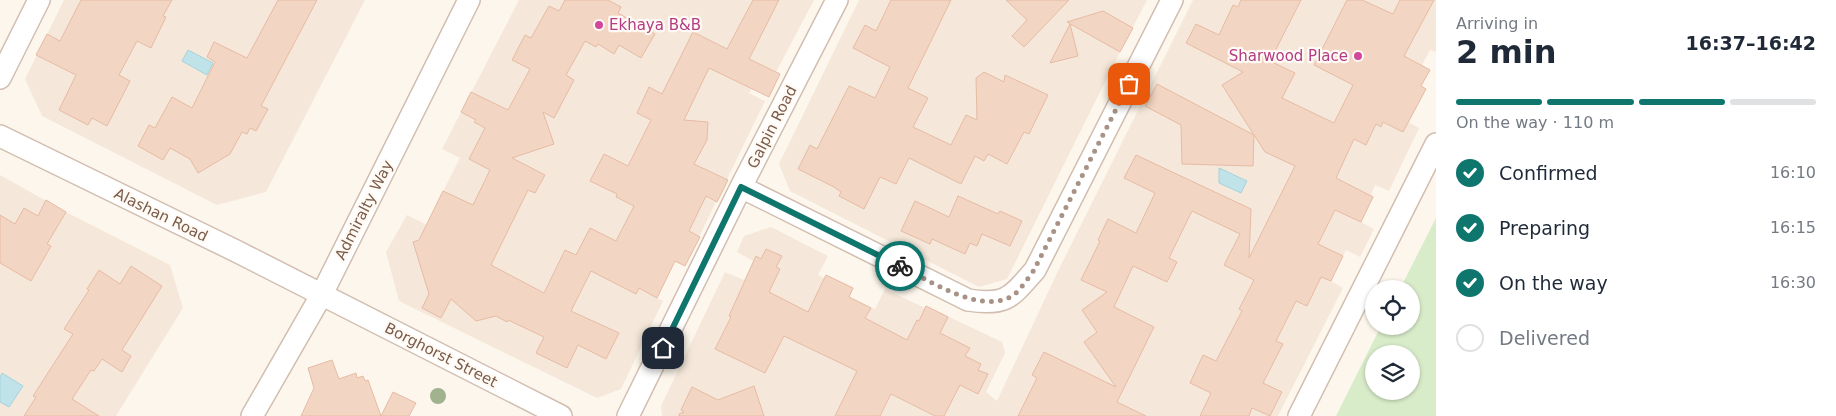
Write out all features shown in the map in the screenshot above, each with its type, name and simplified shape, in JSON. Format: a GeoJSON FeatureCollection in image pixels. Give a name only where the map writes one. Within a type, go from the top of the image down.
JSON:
{"type":"FeatureCollection","features":[{"type":"Feature","properties":{"kind":"street"},"geometry":{"type":"LineString","coordinates":[[0,78],[39,0]]}},
{"type":"Feature","properties":{"kind":"street","name":"Admiralty Way"},"geometry":{"type":"LineString","coordinates":[[252,416],[322,294],[469,0]]}},
{"type":"Feature","properties":{"kind":"street","name":"Galpin Road"},"geometry":{"type":"LineString","coordinates":[[628,416],[836,0]]}},
{"type":"Feature","properties":{"kind":"street"},"geometry":{"type":"LineString","coordinates":[[741,187],[968,300],[988,303],[1012,296],[1034,270],[1172,0]]}},
{"type":"Feature","properties":{"kind":"street","name":"Alashan Road"},"geometry":{"type":"LineString","coordinates":[[0,136],[322,294]]}},
{"type":"Feature","properties":{"kind":"street"},"geometry":{"type":"LineString","coordinates":[[1300,416],[1436,144]]}},
{"type":"Feature","properties":{"kind":"street","name":"Borghorst Street"},"geometry":{"type":"LineString","coordinates":[[322,294],[561,416]]}},
{"type":"Feature","properties":{"kind":"shaded area"},"geometry":{"type":"Polygon","coordinates":[[[64,0],[365,0],[266,192],[217,205],[42,116],[25,79],[64,0]]]}},
{"type":"Feature","properties":{"kind":"shaded area"},"geometry":{"type":"Polygon","coordinates":[[[519,0],[814,0],[776,72],[780,74],[769,97],[752,88],[749,93],[765,101],[685,266],[670,258],[657,298],[663,301],[621,389],[597,398],[399,301],[386,252],[407,215],[429,226],[432,220],[429,219],[460,158],[442,149],[519,0]]]}},
{"type":"Feature","properties":{"kind":"shaded area"},"geometry":{"type":"Polygon","coordinates":[[[859,0],[1147,0],[1007,279],[979,287],[790,191],[779,164],[859,0]]]}},
{"type":"Feature","properties":{"kind":"shaded area"},"geometry":{"type":"Polygon","coordinates":[[[1193,0],[1436,0],[1436,52],[1430,50],[1422,65],[1430,70],[1421,86],[1426,89],[1413,113],[1406,121],[1419,128],[1389,191],[1375,185],[1371,195],[1374,196],[1361,222],[1374,229],[1360,257],[1346,250],[1331,281],[1343,288],[1278,416],[662,416],[661,406],[725,272],[744,280],[753,261],[737,252],[744,236],[771,227],[828,256],[818,275],[824,278],[826,275],[853,288],[849,297],[875,309],[885,289],[1002,342],[1005,353],[986,392],[997,401],[1058,271],[1193,0]]]}},
{"type":"Feature","properties":{"kind":"shaded area"},"geometry":{"type":"Polygon","coordinates":[[[0,175],[66,212],[170,265],[183,308],[116,416],[0,416],[0,175]]]}},
{"type":"Feature","properties":{"kind":"green space"},"geometry":{"type":"Polygon","coordinates":[[[1436,218],[1436,416],[1336,416],[1365,358],[1365,400],[1420,400],[1420,345],[1372,345],[1376,335],[1420,335],[1420,280],[1405,280],[1436,218]]]}},
{"type":"Feature","properties":{"kind":"water"},"geometry":{"type":"Polygon","coordinates":[[[188,50],[213,63],[207,75],[182,61],[188,50]]]}},
{"type":"Feature","properties":{"kind":"water"},"geometry":{"type":"Polygon","coordinates":[[[1219,168],[1247,181],[1241,193],[1219,183],[1219,168]]]}},
{"type":"Feature","properties":{"kind":"water"},"geometry":{"type":"Polygon","coordinates":[[[2,373],[23,386],[9,407],[0,402],[0,377],[2,373]]]}},
{"type":"Feature","properties":{"kind":"building"},"geometry":{"type":"Polygon","coordinates":[[[81,0],[172,0],[163,16],[166,17],[151,48],[137,41],[119,75],[130,81],[107,126],[92,118],[88,125],[59,110],[76,75],[36,55],[47,34],[60,41],[81,0]]]}},
{"type":"Feature","properties":{"kind":"building"},"geometry":{"type":"Polygon","coordinates":[[[278,0],[317,0],[261,106],[268,109],[256,131],[250,128],[247,134],[242,132],[230,154],[198,173],[190,159],[170,148],[163,160],[138,146],[149,125],[155,128],[172,97],[192,108],[215,62],[207,57],[214,42],[247,58],[278,0]]]}},
{"type":"Feature","properties":{"kind":"building"},"geometry":{"type":"Polygon","coordinates":[[[565,0],[608,0],[621,7],[618,13],[655,34],[641,58],[619,45],[614,54],[598,44],[596,47],[585,41],[566,75],[574,80],[554,118],[543,112],[554,144],[512,158],[545,175],[535,193],[528,190],[491,265],[544,293],[565,250],[576,255],[590,228],[616,241],[634,206],[616,197],[617,194],[590,181],[604,154],[628,166],[651,120],[637,113],[649,87],[662,94],[693,32],[727,49],[753,0],[779,0],[749,59],[780,74],[769,97],[709,68],[684,120],[708,122],[707,140],[694,164],[728,180],[717,202],[706,196],[689,231],[700,237],[685,266],[675,261],[657,298],[639,288],[636,294],[591,271],[571,311],[619,333],[606,359],[578,345],[567,368],[536,353],[544,337],[508,320],[507,322],[496,316],[476,321],[451,299],[441,318],[422,308],[429,294],[413,242],[419,240],[443,191],[473,205],[490,170],[469,159],[485,128],[474,122],[476,120],[461,112],[471,92],[508,110],[530,69],[512,60],[525,35],[531,38],[549,6],[559,11],[565,0]]]}},
{"type":"Feature","properties":{"kind":"building"},"geometry":{"type":"Polygon","coordinates":[[[891,0],[951,0],[908,88],[928,98],[913,127],[951,145],[966,115],[977,120],[976,78],[984,72],[1004,82],[1005,75],[1048,95],[1029,134],[1024,132],[1007,164],[988,154],[984,161],[975,156],[961,184],[909,158],[896,184],[880,177],[864,209],[839,196],[841,192],[834,187],[798,169],[810,145],[817,149],[849,86],[875,98],[890,67],[853,48],[865,25],[876,31],[891,0]]]}},
{"type":"Feature","properties":{"kind":"building"},"geometry":{"type":"Polygon","coordinates":[[[1006,0],[1069,0],[1024,47],[1012,36],[1027,20],[1006,0]]]}},
{"type":"Feature","properties":{"kind":"building"},"geometry":{"type":"Polygon","coordinates":[[[1241,0],[1301,0],[1270,61],[1295,73],[1282,98],[1334,123],[1353,85],[1314,65],[1347,0],[1362,0],[1393,14],[1400,0],[1434,0],[1404,56],[1430,70],[1421,86],[1426,89],[1403,132],[1383,122],[1381,127],[1376,124],[1366,145],[1354,139],[1336,178],[1373,197],[1361,222],[1335,210],[1318,244],[1343,256],[1331,281],[1321,277],[1307,306],[1296,301],[1276,341],[1283,344],[1263,383],[1282,392],[1270,416],[1252,408],[1249,416],[1200,416],[1211,393],[1190,383],[1203,355],[1216,361],[1242,311],[1239,309],[1254,280],[1224,265],[1240,234],[1192,211],[1169,258],[1177,262],[1167,282],[1133,266],[1114,307],[1154,327],[1117,402],[1146,416],[1018,416],[1037,378],[1032,375],[1044,352],[1116,387],[1084,342],[1097,332],[1082,310],[1107,292],[1081,280],[1100,241],[1098,240],[1108,219],[1136,233],[1155,193],[1124,178],[1136,155],[1251,209],[1249,258],[1295,166],[1265,152],[1222,85],[1243,72],[1186,43],[1196,24],[1219,35],[1233,5],[1238,7],[1241,0]]]}},
{"type":"Feature","properties":{"kind":"building"},"geometry":{"type":"Polygon","coordinates":[[[1103,11],[1133,28],[1120,52],[1067,22],[1103,11]]]}},
{"type":"Feature","properties":{"kind":"building"},"geometry":{"type":"Polygon","coordinates":[[[1070,24],[1078,56],[1050,63],[1070,24]]]}},
{"type":"Feature","properties":{"kind":"building"},"geometry":{"type":"Polygon","coordinates":[[[1157,84],[1254,135],[1253,166],[1182,164],[1181,125],[1145,106],[1157,84]]]}},
{"type":"Feature","properties":{"kind":"building"},"geometry":{"type":"Polygon","coordinates":[[[958,196],[998,214],[1000,211],[1022,221],[1010,246],[982,234],[977,246],[970,243],[965,254],[932,239],[930,244],[901,231],[915,201],[949,217],[958,196]]]}},
{"type":"Feature","properties":{"kind":"building"},"geometry":{"type":"Polygon","coordinates":[[[46,200],[66,212],[47,244],[51,246],[31,281],[0,263],[0,215],[15,224],[24,208],[38,216],[46,200]]]}},
{"type":"Feature","properties":{"kind":"building"},"geometry":{"type":"Polygon","coordinates":[[[766,249],[782,256],[776,267],[780,269],[769,292],[808,312],[826,275],[853,288],[849,297],[871,308],[865,318],[907,340],[926,306],[948,317],[940,333],[970,348],[965,356],[981,364],[978,370],[988,374],[978,394],[960,385],[944,416],[935,416],[891,394],[880,416],[835,416],[857,371],[784,336],[765,373],[715,349],[731,317],[729,316],[756,256],[761,259],[766,249]]]}},
{"type":"Feature","properties":{"kind":"building"},"geometry":{"type":"Polygon","coordinates":[[[131,266],[162,286],[122,350],[131,356],[122,372],[102,359],[94,371],[91,370],[72,399],[99,416],[24,416],[36,397],[33,396],[73,334],[64,329],[89,290],[87,289],[99,270],[120,284],[131,266]]]}},
{"type":"Feature","properties":{"kind":"building"},"geometry":{"type":"Polygon","coordinates":[[[332,360],[339,379],[356,373],[357,378],[363,376],[365,381],[368,380],[381,416],[301,416],[314,388],[308,368],[332,360]]]}},
{"type":"Feature","properties":{"kind":"building"},"geometry":{"type":"Polygon","coordinates":[[[754,386],[764,416],[679,416],[679,414],[684,412],[681,410],[692,387],[718,400],[754,386]]]}},
{"type":"Feature","properties":{"kind":"building"},"geometry":{"type":"Polygon","coordinates":[[[393,392],[416,403],[409,416],[381,416],[393,392]]]}},
{"type":"Feature","properties":{"kind":"way so far"},"geometry":{"type":"LineString","coordinates":[[900,266],[968,300],[988,303],[1012,296],[1034,270],[1129,84]]}},
{"type":"Feature","properties":{"kind":"place","name":"Ekhaya B&B"},"geometry":{"type":"Point","coordinates":[599,25]}},
{"type":"Feature","properties":{"kind":"place","name":"Sharwood Place"},"geometry":{"type":"Point","coordinates":[1358,56]}},
{"type":"Feature","properties":{"kind":"route"},"geometry":{"type":"LineString","coordinates":[[663,348],[741,187],[900,266]]}}]}
